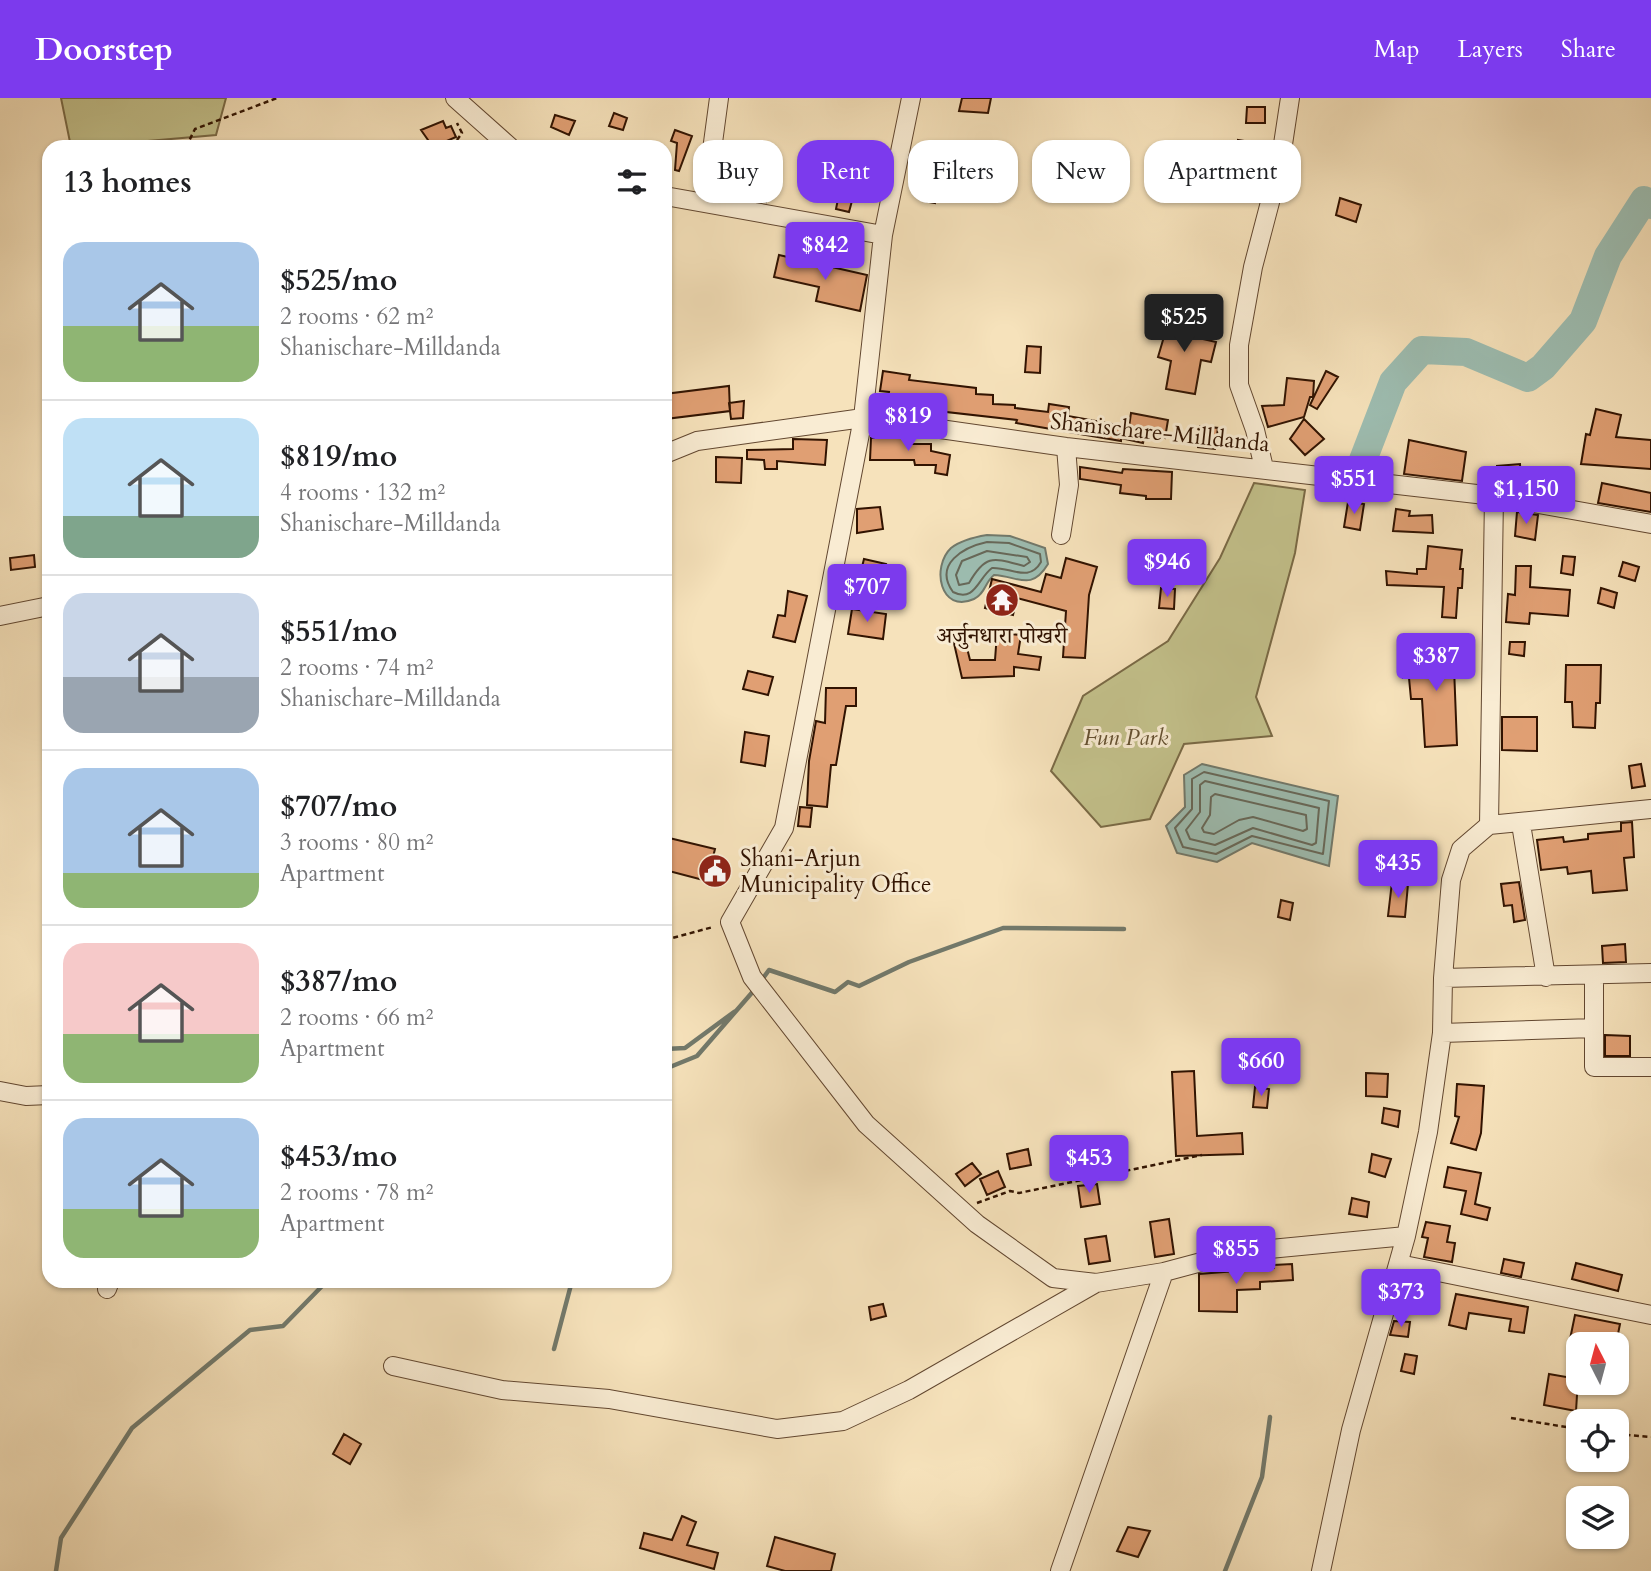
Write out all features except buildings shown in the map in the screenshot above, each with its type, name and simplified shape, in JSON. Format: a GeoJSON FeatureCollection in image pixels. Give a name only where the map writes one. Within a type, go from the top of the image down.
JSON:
{"type":"FeatureCollection","features":[{"type":"Feature","properties":{"kind":"street"},"geometry":{"type":"LineString","coordinates":[[454,98],[502,140]]}},
{"type":"Feature","properties":{"kind":"street"},"geometry":{"type":"LineString","coordinates":[[713,140],[719,98]]}},
{"type":"Feature","properties":{"kind":"street"},"geometry":{"type":"LineString","coordinates":[[911,98],[883,236],[863,418],[783,828],[730,922],[752,977],[866,1124],[961,1210],[1053,1278],[1096,1283],[1164,1272],[1239,1252],[1406,1236]]}},
{"type":"Feature","properties":{"kind":"street"},"geometry":{"type":"LineString","coordinates":[[1264,468],[1255,430],[1239,385],[1239,345],[1253,267],[1280,164],[1290,98]]}},
{"type":"Feature","properties":{"kind":"street"},"geometry":{"type":"LineString","coordinates":[[672,197],[693,200]]}},
{"type":"Feature","properties":{"kind":"street"},"geometry":{"type":"LineString","coordinates":[[710,203],[883,236]]}},
{"type":"Feature","properties":{"kind":"street","name":"Shanischare-Milldanda"},"geometry":{"type":"LineString","coordinates":[[672,451],[697,441],[863,418],[1066,447],[1494,496],[1651,524]]}},
{"type":"Feature","properties":{"kind":"street"},"geometry":{"type":"LineString","coordinates":[[1061,535],[1069,485],[1066,447]]}},
{"type":"Feature","properties":{"kind":"street"},"geometry":{"type":"LineString","coordinates":[[1489,825],[1494,496]]}},
{"type":"Feature","properties":{"kind":"street"},"geometry":{"type":"LineString","coordinates":[[0,616],[42,607]]}},
{"type":"Feature","properties":{"kind":"street"},"geometry":{"type":"LineString","coordinates":[[1321,1571],[1351,1430],[1399,1264],[1424,1156],[1442,1033],[1443,978],[1451,880],[1461,849],[1489,825],[1521,824],[1651,809]]}},
{"type":"Feature","properties":{"kind":"street"},"geometry":{"type":"LineString","coordinates":[[1521,824],[1546,977]]}},
{"type":"Feature","properties":{"kind":"street"},"geometry":{"type":"LineString","coordinates":[[1443,978],[1651,973]]}},
{"type":"Feature","properties":{"kind":"street"},"geometry":{"type":"LineString","coordinates":[[1594,976],[1594,1067],[1651,1067]]}},
{"type":"Feature","properties":{"kind":"street"},"geometry":{"type":"LineString","coordinates":[[1442,1033],[1594,1028]]}},
{"type":"Feature","properties":{"kind":"street"},"geometry":{"type":"LineString","coordinates":[[0,1091],[26,1096],[42,1095]]}},
{"type":"Feature","properties":{"kind":"street"},"geometry":{"type":"LineString","coordinates":[[1399,1264],[1651,1315]]}},
{"type":"Feature","properties":{"kind":"street"},"geometry":{"type":"LineString","coordinates":[[1060,1571],[1164,1272]]}},
{"type":"Feature","properties":{"kind":"street"},"geometry":{"type":"LineString","coordinates":[[393,1366],[502,1390],[609,1399],[777,1429],[843,1421],[909,1390],[1096,1283]]}},
{"type":"Feature","properties":{"kind":"path"},"geometry":{"type":"LineString","coordinates":[[190,140],[195,129],[277,98]]}},
{"type":"Feature","properties":{"kind":"path"},"geometry":{"type":"LineString","coordinates":[[457,140],[462,133],[457,123],[470,112]]}},
{"type":"Feature","properties":{"kind":"path"},"geometry":{"type":"LineString","coordinates":[[672,938],[730,922]]}},
{"type":"Feature","properties":{"kind":"path"},"geometry":{"type":"LineString","coordinates":[[961,1210],[1010,1191],[1019,1192],[1202,1155]]}},
{"type":"Feature","properties":{"kind":"path"},"geometry":{"type":"LineString","coordinates":[[1511,1418],[1566,1427]]}},
{"type":"Feature","properties":{"kind":"path"},"geometry":{"type":"LineString","coordinates":[[1629,1434],[1651,1437]]}},
{"type":"Feature","properties":{"kind":"green space"},"geometry":{"type":"Polygon","coordinates":[[[61,98],[226,98],[216,135],[160,140],[70,140],[61,98]]]}},
{"type":"Feature","properties":{"kind":"green space","name":"Fun Park"},"geometry":{"type":"Polygon","coordinates":[[[1254,483],[1305,490],[1295,553],[1256,697],[1272,736],[1184,744],[1150,819],[1101,827],[1051,771],[1083,696],[1168,641],[1220,558],[1254,483]]]}},
{"type":"Feature","properties":{"kind":"water"},"geometry":{"type":"Polygon","coordinates":[[[987,535],[1010,536],[1045,548],[1048,564],[1042,573],[1030,580],[994,575],[978,597],[962,602],[953,600],[942,586],[941,566],[945,556],[959,543],[987,535]]]}},
{"type":"Feature","properties":{"kind":"water"},"geometry":{"type":"Polygon","coordinates":[[[1202,764],[1338,796],[1329,866],[1252,843],[1217,862],[1177,853],[1166,826],[1185,807],[1184,775],[1202,764]]]}},
{"type":"Feature","properties":{"kind":"waterway"},"geometry":{"type":"LineString","coordinates":[[1363,460],[1393,382],[1422,350],[1466,352],[1528,378],[1543,367],[1583,321],[1608,256],[1644,200],[1651,205]]}},
{"type":"Feature","properties":{"kind":"waterway"},"geometry":{"type":"LineString","coordinates":[[761,981],[769,970],[835,992],[848,982],[859,986],[909,962],[1003,928],[1124,929]]}},
{"type":"Feature","properties":{"kind":"waterway"},"geometry":{"type":"LineString","coordinates":[[672,1066],[697,1056],[756,988]]}},
{"type":"Feature","properties":{"kind":"waterway"},"geometry":{"type":"LineString","coordinates":[[672,1049],[685,1048],[734,1012]]}},
{"type":"Feature","properties":{"kind":"waterway"},"geometry":{"type":"LineString","coordinates":[[56,1571],[61,1538],[132,1428],[250,1330],[283,1326],[320,1288]]}},
{"type":"Feature","properties":{"kind":"waterway"},"geometry":{"type":"LineString","coordinates":[[554,1349],[570,1288]]}},
{"type":"Feature","properties":{"kind":"waterway"},"geometry":{"type":"LineString","coordinates":[[1225,1571],[1262,1477],[1270,1417]]}},
{"type":"Feature","properties":{"kind":"place","name":"अर्जुनधारा पोखरी"},"geometry":{"type":"Point","coordinates":[1002,600]}},
{"type":"Feature","properties":{"kind":"place","name":"Shani-Arjun Municipality Office"},"geometry":{"type":"Point","coordinates":[715,871]}}]}
